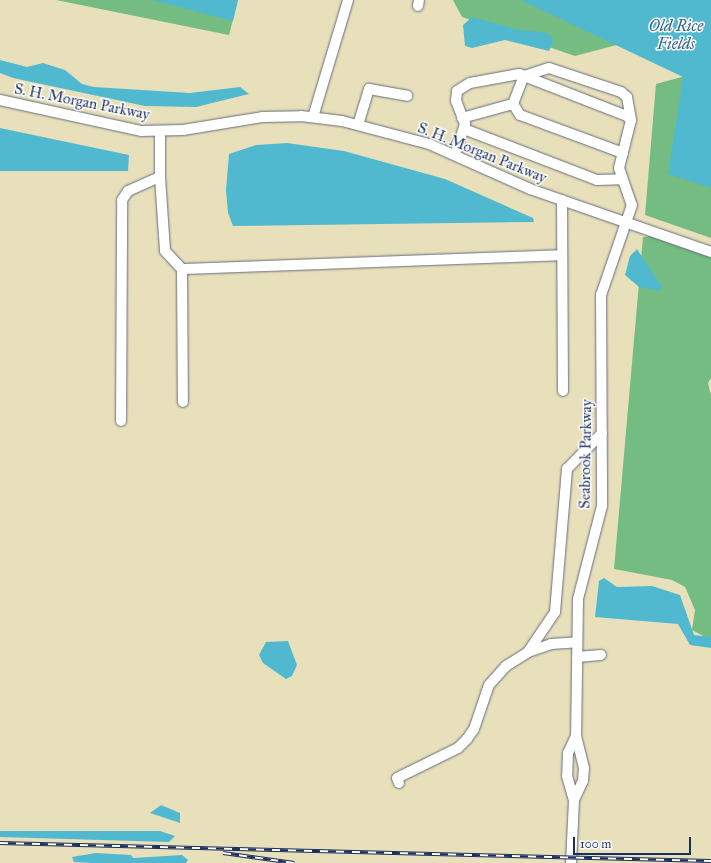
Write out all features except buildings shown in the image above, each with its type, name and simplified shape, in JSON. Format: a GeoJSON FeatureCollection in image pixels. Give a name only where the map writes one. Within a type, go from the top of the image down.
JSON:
{"type":"FeatureCollection","features":[{"type":"Feature","properties":{"kind":"street"},"geometry":{"type":"LineString","coordinates":[[313,117],[348,0]]}},
{"type":"Feature","properties":{"kind":"street"},"geometry":{"type":"LineString","coordinates":[[455,155],[464,129],[456,101],[457,91],[463,85],[524,76],[549,68],[598,82],[627,97],[631,120],[619,168],[621,179],[597,180],[464,129]]}},
{"type":"Feature","properties":{"kind":"street"},"geometry":{"type":"LineString","coordinates":[[513,104],[524,76]]}},
{"type":"Feature","properties":{"kind":"street"},"geometry":{"type":"LineString","coordinates":[[524,76],[628,116],[631,120]]}},
{"type":"Feature","properties":{"kind":"street"},"geometry":{"type":"LineString","coordinates":[[358,125],[369,89],[407,96]]}},
{"type":"Feature","properties":{"kind":"street","name":"S. H. Morgan Parkway"},"geometry":{"type":"LineString","coordinates":[[0,100],[134,130],[160,131],[262,117],[313,117],[358,125],[429,144],[562,200],[711,252]]}},
{"type":"Feature","properties":{"kind":"street"},"geometry":{"type":"LineString","coordinates":[[462,118],[513,104]]}},
{"type":"Feature","properties":{"kind":"street"},"geometry":{"type":"LineString","coordinates":[[513,104],[520,114],[623,153]]}},
{"type":"Feature","properties":{"kind":"street"},"geometry":{"type":"LineString","coordinates":[[160,131],[160,177],[165,251],[182,269],[183,402]]}},
{"type":"Feature","properties":{"kind":"street"},"geometry":{"type":"LineString","coordinates":[[121,421],[122,200],[128,191],[160,177]]}},
{"type":"Feature","properties":{"kind":"street","name":"Seabrook Parkway"},"geometry":{"type":"LineString","coordinates":[[574,800],[583,781],[584,768],[576,736],[578,599],[602,506],[601,295],[632,198],[621,179]]}},
{"type":"Feature","properties":{"kind":"street"},"geometry":{"type":"LineString","coordinates":[[562,200],[563,391]]}},
{"type":"Feature","properties":{"kind":"street"},"geometry":{"type":"LineString","coordinates":[[182,269],[562,255]]}},
{"type":"Feature","properties":{"kind":"street"},"geometry":{"type":"LineString","coordinates":[[528,652],[554,612],[567,469],[602,433]]}},
{"type":"Feature","properties":{"kind":"street"},"geometry":{"type":"LineString","coordinates":[[399,783],[397,778],[458,748],[467,739],[474,729],[489,685],[506,666],[528,652],[550,644],[577,642]]}},
{"type":"Feature","properties":{"kind":"street"},"geometry":{"type":"LineString","coordinates":[[577,657],[601,655]]}},
{"type":"Feature","properties":{"kind":"street","name":"Seabrook Parkway"},"geometry":{"type":"LineString","coordinates":[[571,863],[574,800],[567,776],[568,753],[576,736]]}},
{"type":"Feature","properties":{"kind":"green space"},"geometry":{"type":"Polygon","coordinates":[[[56,0],[238,0],[229,35],[56,0]]]}},
{"type":"Feature","properties":{"kind":"green space"},"geometry":{"type":"Polygon","coordinates":[[[453,0],[711,0],[711,20],[575,56],[462,17],[453,0]]]}},
{"type":"Feature","properties":{"kind":"green space"},"geometry":{"type":"Polygon","coordinates":[[[711,69],[711,238],[645,215],[656,84],[711,69]]]}},
{"type":"Feature","properties":{"kind":"green space"},"geometry":{"type":"Polygon","coordinates":[[[664,235],[711,251],[711,378],[708,383],[711,396],[711,640],[692,630],[695,610],[685,587],[672,580],[614,569],[643,237],[664,235]]]}},
{"type":"Feature","properties":{"kind":"water"},"geometry":{"type":"Polygon","coordinates":[[[152,0],[238,0],[233,21],[152,0]]]}},
{"type":"Feature","properties":{"kind":"water","name":"Old Rice Fields"},"geometry":{"type":"Polygon","coordinates":[[[521,0],[711,0],[711,188],[668,174],[683,77],[521,0]]]}},
{"type":"Feature","properties":{"kind":"water"},"geometry":{"type":"Polygon","coordinates":[[[472,17],[519,30],[542,32],[552,36],[553,43],[549,51],[505,40],[472,48],[465,46],[463,25],[472,17]]]}},
{"type":"Feature","properties":{"kind":"water"},"geometry":{"type":"Polygon","coordinates":[[[0,60],[27,67],[43,63],[65,70],[82,84],[94,87],[190,93],[240,87],[249,94],[196,107],[145,106],[13,78],[0,73],[0,60]]]}},
{"type":"Feature","properties":{"kind":"water"},"geometry":{"type":"Polygon","coordinates":[[[0,128],[129,155],[128,171],[0,171],[0,128]]]}},
{"type":"Feature","properties":{"kind":"water"},"geometry":{"type":"Polygon","coordinates":[[[287,143],[344,151],[445,179],[533,218],[534,222],[233,226],[228,213],[226,190],[229,154],[256,145],[287,143]]]}},
{"type":"Feature","properties":{"kind":"water"},"geometry":{"type":"Polygon","coordinates":[[[637,249],[662,287],[659,291],[639,287],[625,275],[630,256],[637,249]]]}},
{"type":"Feature","properties":{"kind":"water"},"geometry":{"type":"Polygon","coordinates":[[[604,578],[617,587],[652,586],[680,595],[694,635],[711,637],[711,648],[690,645],[678,624],[595,617],[599,581],[604,578]]]}},
{"type":"Feature","properties":{"kind":"water"},"geometry":{"type":"Polygon","coordinates":[[[288,641],[297,665],[292,676],[286,679],[263,663],[259,655],[266,642],[288,641]]]}},
{"type":"Feature","properties":{"kind":"water"},"geometry":{"type":"Polygon","coordinates":[[[161,805],[180,813],[180,823],[150,813],[161,805]]]}},
{"type":"Feature","properties":{"kind":"water"},"geometry":{"type":"Polygon","coordinates":[[[0,831],[160,831],[175,836],[169,842],[0,837],[0,831]]]}},
{"type":"Feature","properties":{"kind":"water"},"geometry":{"type":"Polygon","coordinates":[[[96,853],[131,855],[133,858],[182,855],[188,860],[186,863],[92,863],[74,862],[72,857],[96,853]]]}},
{"type":"Feature","properties":{"kind":"railway"},"geometry":{"type":"LineString","coordinates":[[0,843],[711,861]]}},
{"type":"Feature","properties":{"kind":"railway"},"geometry":{"type":"LineString","coordinates":[[223,853],[294,863]]}}]}
